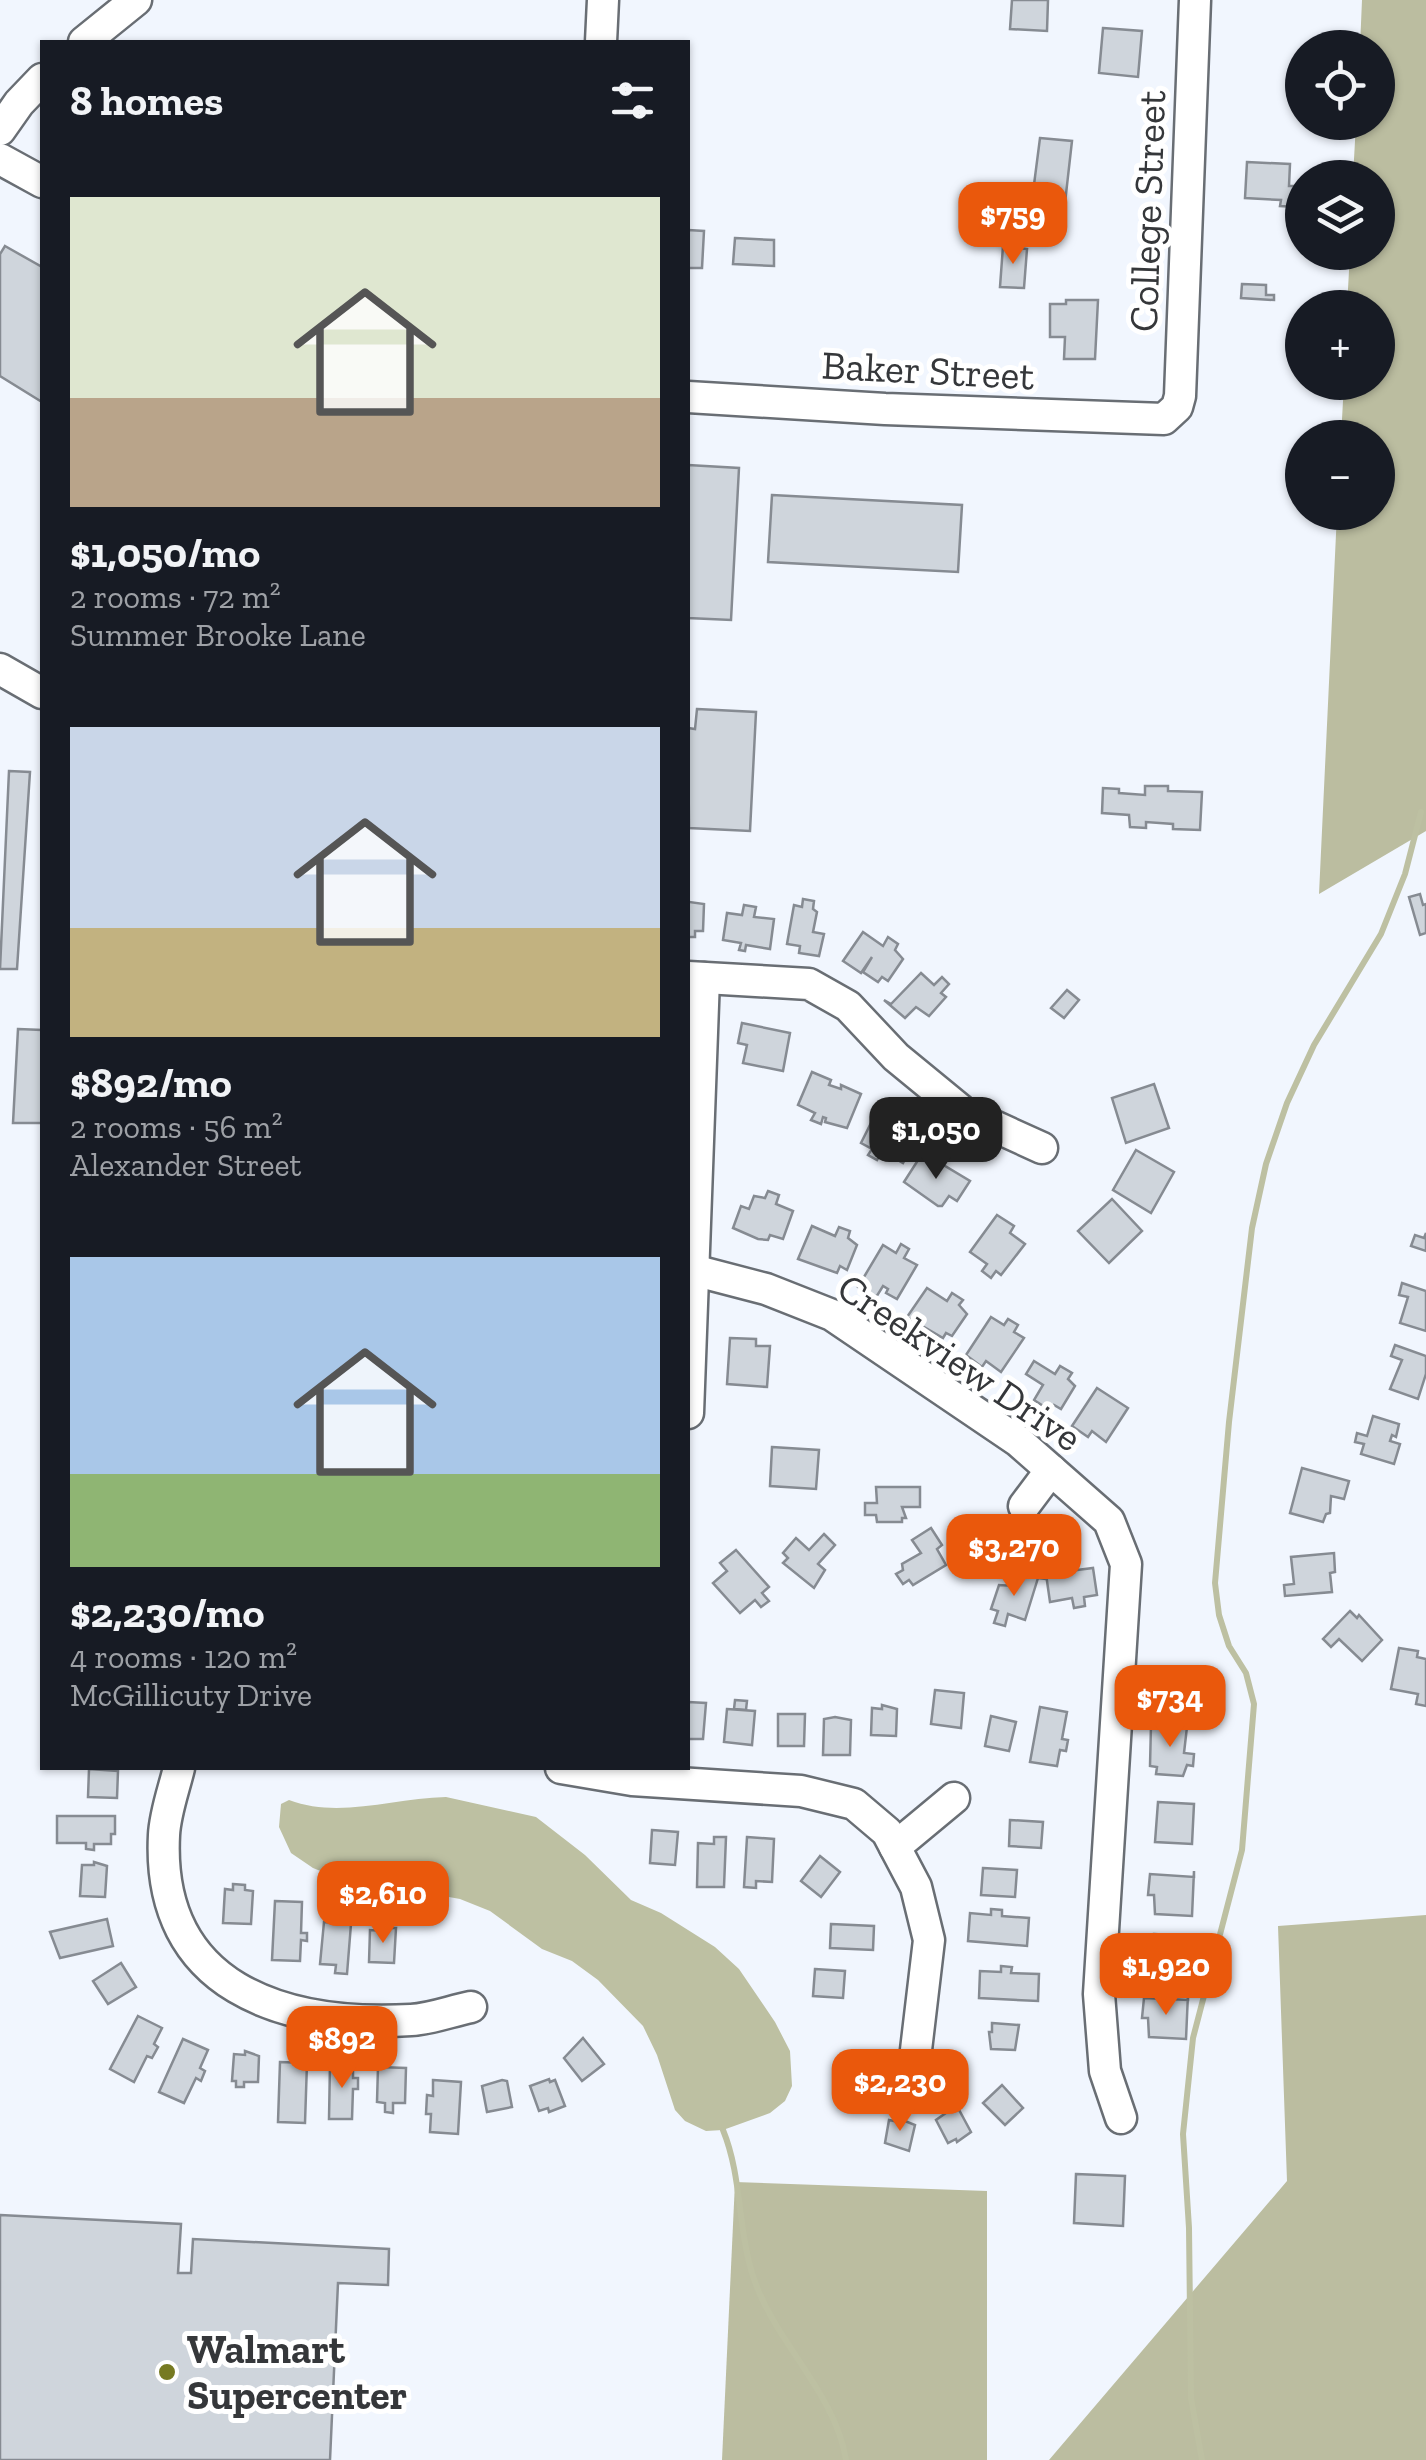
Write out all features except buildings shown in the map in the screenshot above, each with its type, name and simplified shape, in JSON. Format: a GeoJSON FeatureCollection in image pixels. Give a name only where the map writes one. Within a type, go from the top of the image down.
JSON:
{"type":"FeatureCollection","features":[{"type":"Feature","properties":{"kind":"street"},"geometry":{"type":"LineString","coordinates":[[86,40],[136,0]]}},
{"type":"Feature","properties":{"kind":"street"},"geometry":{"type":"LineString","coordinates":[[601,40],[603,0]]}},
{"type":"Feature","properties":{"kind":"street","name":"College Street"},"geometry":{"type":"LineString","coordinates":[[1164,419],[1180,396],[1195,0]]}},
{"type":"Feature","properties":{"kind":"street"},"geometry":{"type":"LineString","coordinates":[[0,130],[40,81]]}},
{"type":"Feature","properties":{"kind":"street"},"geometry":{"type":"LineString","coordinates":[[0,159],[40,181]]}},
{"type":"Feature","properties":{"kind":"street","name":"Baker Street"},"geometry":{"type":"LineString","coordinates":[[690,397],[1164,419]]}},
{"type":"Feature","properties":{"kind":"street"},"geometry":{"type":"LineString","coordinates":[[0,668],[40,692]]}},
{"type":"Feature","properties":{"kind":"street"},"geometry":{"type":"LineString","coordinates":[[690,1356],[696,978],[808,984],[848,1006],[896,1058],[963,1112],[1042,1148]]}},
{"type":"Feature","properties":{"kind":"street","name":"Creekview Drive"},"geometry":{"type":"LineString","coordinates":[[693,1270],[766,1289],[832,1315],[1018,1441],[1109,1521],[1126,1564],[1099,1994],[1105,2071],[1121,2118]]}},
{"type":"Feature","properties":{"kind":"street"},"geometry":{"type":"LineString","coordinates":[[1024,1506],[1051,1470]]}},
{"type":"Feature","properties":{"kind":"street"},"geometry":{"type":"LineString","coordinates":[[179,1770],[164,1834],[168,1884],[180,1930],[207,1966],[246,1996],[294,2014],[413,2020],[470,2006]]}},
{"type":"Feature","properties":{"kind":"street"},"geometry":{"type":"LineString","coordinates":[[573,1770],[632,1780],[802,1791],[854,1804],[887,1832],[916,1887],[928,1940],[916,2050]]}},
{"type":"Feature","properties":{"kind":"street"},"geometry":{"type":"LineString","coordinates":[[895,1847],[954,1798]]}},
{"type":"Feature","properties":{"kind":"shaded area"},"geometry":{"type":"Polygon","coordinates":[[[1362,0],[1426,0],[1426,831],[1319,894],[1336,530],[1395,530],[1395,420],[1342,420],[1343,400],[1395,400],[1395,290],[1348,290],[1349,270],[1395,270],[1395,160],[1354,160],[1355,140],[1395,140],[1395,30],[1361,30],[1362,0]]]}},
{"type":"Feature","properties":{"kind":"shaded area"},"geometry":{"type":"Polygon","coordinates":[[[446,1797],[536,1817],[585,1855],[631,1900],[661,1913],[715,1947],[739,1969],[790,2051],[792,2086],[785,2101],[770,2113],[723,2130],[706,2131],[685,2121],[675,2110],[643,2026],[598,1980],[572,1961],[542,1949],[490,1911],[460,1899],[333,1876],[313,1868],[291,1853],[279,1827],[281,1804],[289,1800],[347,1808],[446,1797]]]}},
{"type":"Feature","properties":{"kind":"shaded area"},"geometry":{"type":"Polygon","coordinates":[[[1426,1915],[1426,2460],[1049,2460],[1287,2181],[1278,1926],[1426,1915]]]}},
{"type":"Feature","properties":{"kind":"shaded area"},"geometry":{"type":"Polygon","coordinates":[[[735,2182],[987,2191],[987,2460],[722,2460],[735,2182]]]}},
{"type":"Feature","properties":{"kind":"waterway"},"geometry":{"type":"LineString","coordinates":[[1202,2460],[1191,2398],[1189,2228],[1183,2134],[1193,2038],[1242,1850],[1254,1704],[1246,1673],[1229,1646],[1219,1615],[1215,1583],[1252,1228],[1266,1164],[1287,1103],[1314,1045],[1381,934],[1405,874],[1421,812]]}},
{"type":"Feature","properties":{"kind":"waterway"},"geometry":{"type":"LineString","coordinates":[[723,2130],[734,2167],[745,2244],[755,2282],[777,2327],[830,2413],[846,2460]]}},
{"type":"Feature","properties":{"kind":"place","name":"Walmart Supercenter"},"geometry":{"type":"Point","coordinates":[167,2372]}}]}
